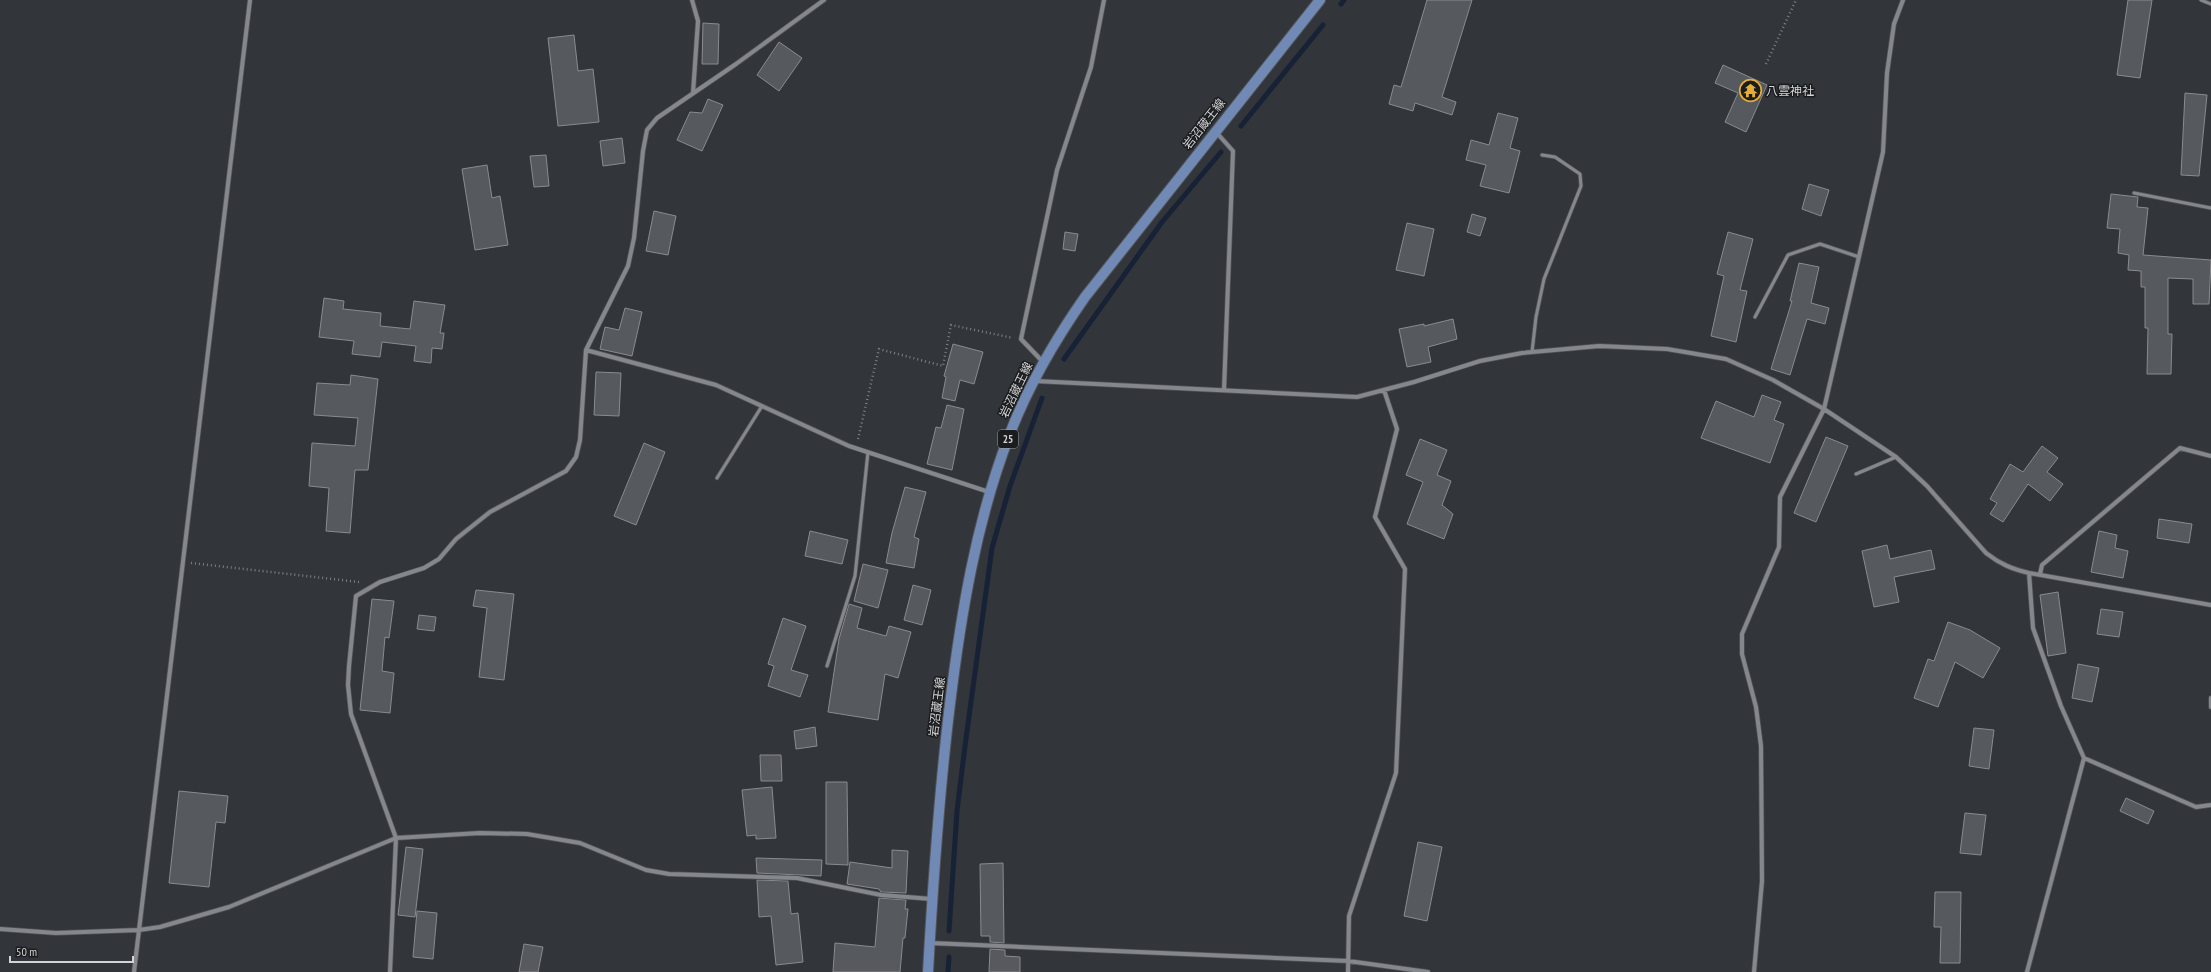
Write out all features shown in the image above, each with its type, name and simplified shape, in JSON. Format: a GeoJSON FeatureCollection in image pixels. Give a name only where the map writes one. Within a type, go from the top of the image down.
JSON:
{"type":"FeatureCollection","features":[{"type":"Feature","properties":{"kind":"main road","name":"岩沼蔵王線"},"geometry":{"type":"LineString","coordinates":[[928,972],[941,777],[956,659],[972,566],[989,492],[1010,434],[1034,381],[1056,339],[1085,297],[1320,0]]}},
{"type":"Feature","properties":{"kind":"street"},"geometry":{"type":"LineString","coordinates":[[134,972],[250,0]]}},
{"type":"Feature","properties":{"kind":"street"},"geometry":{"type":"LineString","coordinates":[[692,0],[698,20],[693,92]]}},
{"type":"Feature","properties":{"kind":"street"},"geometry":{"type":"LineString","coordinates":[[390,972],[396,838],[351,714],[348,685],[356,596],[376,584],[424,568],[434,562],[456,539],[490,512],[566,470],[576,457],[580,440],[586,350],[628,266],[634,238],[643,151],[647,130],[657,118],[736,64],[824,0]]}},
{"type":"Feature","properties":{"kind":"street"},"geometry":{"type":"LineString","coordinates":[[1044,363],[1021,339],[1057,170],[1091,68],[1104,0]]}},
{"type":"Feature","properties":{"kind":"street"},"geometry":{"type":"LineString","coordinates":[[1754,972],[1762,881],[1761,746],[1756,707],[1742,654],[1742,634],[1778,547],[1780,497],[1824,409],[1883,152],[1887,73],[1894,24],[1903,0]]}},
{"type":"Feature","properties":{"kind":"street"},"geometry":{"type":"LineString","coordinates":[[1215,131],[1233,151],[1224,390]]}},
{"type":"Feature","properties":{"kind":"street"},"geometry":{"type":"LineString","coordinates":[[1034,381],[1357,397],[1480,361],[1532,352],[1599,346],[1667,349],[1726,359],[1773,380],[1824,409],[1896,457],[1926,486],[1986,553],[1997,562],[2009,568],[2029,573],[2211,604]]}},
{"type":"Feature","properties":{"kind":"street"},"geometry":{"type":"LineString","coordinates":[[586,350],[716,385],[856,448],[989,492]]}},
{"type":"Feature","properties":{"kind":"street"},"geometry":{"type":"LineString","coordinates":[[1348,972],[1349,916],[1396,773],[1405,569],[1375,517],[1397,429],[1384,390]]}},
{"type":"Feature","properties":{"kind":"street"},"geometry":{"type":"LineString","coordinates":[[2040,574],[2042,565],[2180,448],[2211,456]]}},
{"type":"Feature","properties":{"kind":"street"},"geometry":{"type":"LineString","coordinates":[[2027,972],[2084,758],[2061,706],[2033,628],[2029,573]]}},
{"type":"Feature","properties":{"kind":"street"},"geometry":{"type":"LineString","coordinates":[[2211,698],[2211,707]]}},
{"type":"Feature","properties":{"kind":"street"},"geometry":{"type":"LineString","coordinates":[[2084,758],[2196,807],[2211,805]]}},
{"type":"Feature","properties":{"kind":"street"},"geometry":{"type":"LineString","coordinates":[[0,929],[56,933],[139,930],[189,920],[230,907],[396,838],[480,833],[527,834],[580,843],[646,870],[669,874],[797,878],[881,895],[932,899]]}},
{"type":"Feature","properties":{"kind":"street"},"geometry":{"type":"LineString","coordinates":[[930,943],[1348,961],[1428,972]]}},
{"type":"Feature","properties":{"kind":"lane"},"geometry":{"type":"LineString","coordinates":[[2201,0],[2211,4]]}},
{"type":"Feature","properties":{"kind":"lane"},"geometry":{"type":"LineString","coordinates":[[1532,352],[1536,317],[1544,279],[1581,186],[1580,174],[1555,157],[1542,154]]}},
{"type":"Feature","properties":{"kind":"lane"},"geometry":{"type":"LineString","coordinates":[[2134,193],[2211,208]]}},
{"type":"Feature","properties":{"kind":"lane"},"geometry":{"type":"LineString","coordinates":[[1755,317],[1788,256],[1820,244],[1859,257]]}},
{"type":"Feature","properties":{"kind":"lane"},"geometry":{"type":"LineString","coordinates":[[717,478],[762,406]]}},
{"type":"Feature","properties":{"kind":"lane"},"geometry":{"type":"LineString","coordinates":[[827,666],[855,576],[868,452]]}},
{"type":"Feature","properties":{"kind":"lane"},"geometry":{"type":"LineString","coordinates":[[1856,474],[1896,457]]}},
{"type":"Feature","properties":{"kind":"path"},"geometry":{"type":"LineString","coordinates":[[1766,64],[1796,0]]}},
{"type":"Feature","properties":{"kind":"path"},"geometry":{"type":"LineString","coordinates":[[856,448],[879,349],[943,366],[951,325],[1021,339]]}},
{"type":"Feature","properties":{"kind":"path"},"geometry":{"type":"LineString","coordinates":[[183,562],[376,584]]}},
{"type":"Feature","properties":{"kind":"building"},"geometry":{"type":"Polygon","coordinates":[[[1427,0],[1472,0],[1442,97],[1456,102],[1452,115],[1415,103],[1413,111],[1389,104],[1394,85],[1401,87],[1427,0]]]}},
{"type":"Feature","properties":{"kind":"building"},"geometry":{"type":"Polygon","coordinates":[[[2128,0],[2152,0],[2140,78],[2117,75],[2128,0]]]}},
{"type":"Feature","properties":{"kind":"building"},"geometry":{"type":"Polygon","coordinates":[[[703,23],[719,24],[718,64],[702,64],[703,23]]]}},
{"type":"Feature","properties":{"kind":"building"},"geometry":{"type":"Polygon","coordinates":[[[574,35],[578,71],[593,69],[599,122],[558,126],[548,38],[574,35]]]}},
{"type":"Feature","properties":{"kind":"building"},"geometry":{"type":"Polygon","coordinates":[[[779,42],[802,58],[779,91],[757,75],[779,42]]]}},
{"type":"Feature","properties":{"kind":"building"},"geometry":{"type":"Polygon","coordinates":[[[1723,65],[1767,85],[1746,132],[1725,122],[1738,93],[1715,83],[1723,65]]]}},
{"type":"Feature","properties":{"kind":"building"},"geometry":{"type":"Polygon","coordinates":[[[2185,93],[2207,95],[2199,176],[2181,175],[2185,93]]]}},
{"type":"Feature","properties":{"kind":"building"},"geometry":{"type":"Polygon","coordinates":[[[708,99],[723,105],[702,151],[677,140],[690,112],[702,113],[708,99]]]}},
{"type":"Feature","properties":{"kind":"building"},"geometry":{"type":"Polygon","coordinates":[[[1498,113],[1518,118],[1510,148],[1520,151],[1509,193],[1480,186],[1486,165],[1466,160],[1471,140],[1489,145],[1498,113]]]}},
{"type":"Feature","properties":{"kind":"building"},"geometry":{"type":"Polygon","coordinates":[[[622,138],[625,163],[603,166],[600,141],[622,138]]]}},
{"type":"Feature","properties":{"kind":"building"},"geometry":{"type":"Polygon","coordinates":[[[546,155],[549,186],[534,187],[530,156],[546,155]]]}},
{"type":"Feature","properties":{"kind":"building"},"geometry":{"type":"Polygon","coordinates":[[[487,165],[492,198],[500,196],[508,245],[475,250],[462,169],[487,165]]]}},
{"type":"Feature","properties":{"kind":"building"},"geometry":{"type":"Polygon","coordinates":[[[1809,184],[1829,190],[1821,216],[1802,209],[1809,184]]]}},
{"type":"Feature","properties":{"kind":"building"},"geometry":{"type":"Polygon","coordinates":[[[2111,194],[2138,197],[2137,207],[2148,208],[2143,255],[2211,260],[2209,304],[2193,304],[2193,279],[2168,278],[2168,334],[2172,334],[2171,374],[2147,374],[2148,328],[2145,328],[2145,287],[2141,287],[2141,271],[2128,270],[2129,255],[2118,253],[2120,229],[2107,228],[2111,194]]]}},
{"type":"Feature","properties":{"kind":"building"},"geometry":{"type":"Polygon","coordinates":[[[654,211],[676,216],[668,255],[646,251],[654,211]]]}},
{"type":"Feature","properties":{"kind":"building"},"geometry":{"type":"Polygon","coordinates":[[[1472,214],[1486,218],[1480,236],[1467,232],[1472,214]]]}},
{"type":"Feature","properties":{"kind":"building"},"geometry":{"type":"Polygon","coordinates":[[[1407,223],[1434,229],[1424,276],[1396,270],[1407,223]]]}},
{"type":"Feature","properties":{"kind":"building"},"geometry":{"type":"Polygon","coordinates":[[[1065,232],[1078,234],[1075,251],[1063,249],[1065,232]]]}},
{"type":"Feature","properties":{"kind":"building"},"geometry":{"type":"Polygon","coordinates":[[[1728,232],[1753,239],[1740,290],[1747,291],[1736,342],[1711,336],[1724,276],[1717,274],[1728,232]]]}},
{"type":"Feature","properties":{"kind":"building"},"geometry":{"type":"Polygon","coordinates":[[[1799,263],[1819,267],[1811,303],[1829,308],[1825,324],[1807,319],[1790,375],[1771,369],[1792,301],[1790,301],[1799,263]]]}},
{"type":"Feature","properties":{"kind":"building"},"geometry":{"type":"Polygon","coordinates":[[[324,298],[344,301],[343,309],[381,313],[380,326],[410,329],[414,301],[445,305],[440,333],[444,333],[442,349],[432,348],[431,363],[414,361],[416,346],[382,342],[380,357],[352,354],[354,341],[319,337],[324,298]]]}},
{"type":"Feature","properties":{"kind":"building"},"geometry":{"type":"Polygon","coordinates":[[[625,308],[642,312],[632,356],[600,349],[605,327],[619,330],[625,308]]]}},
{"type":"Feature","properties":{"kind":"building"},"geometry":{"type":"Polygon","coordinates":[[[1453,319],[1457,339],[1428,347],[1431,362],[1407,367],[1399,329],[1424,324],[1424,326],[1453,319]]]}},
{"type":"Feature","properties":{"kind":"building"},"geometry":{"type":"Polygon","coordinates":[[[953,344],[983,352],[974,384],[960,380],[955,401],[942,398],[946,377],[944,376],[953,344]]]}},
{"type":"Feature","properties":{"kind":"building"},"geometry":{"type":"Polygon","coordinates":[[[596,372],[621,373],[619,416],[594,415],[596,372]]]}},
{"type":"Feature","properties":{"kind":"building"},"geometry":{"type":"Polygon","coordinates":[[[351,375],[378,379],[368,470],[355,470],[350,533],[326,531],[329,488],[309,486],[312,443],[355,446],[358,418],[314,415],[317,383],[350,385],[351,375]]]}},
{"type":"Feature","properties":{"kind":"building"},"geometry":{"type":"Polygon","coordinates":[[[1762,395],[1781,402],[1774,420],[1784,424],[1770,463],[1701,438],[1716,401],[1754,417],[1762,395]]]}},
{"type":"Feature","properties":{"kind":"building"},"geometry":{"type":"Polygon","coordinates":[[[947,405],[964,409],[952,470],[927,464],[936,427],[941,428],[947,405]]]}},
{"type":"Feature","properties":{"kind":"building"},"geometry":{"type":"Polygon","coordinates":[[[1826,437],[1848,446],[1816,522],[1794,513],[1826,437]]]}},
{"type":"Feature","properties":{"kind":"building"},"geometry":{"type":"Polygon","coordinates":[[[1420,439],[1447,450],[1437,475],[1451,481],[1442,505],[1453,514],[1444,539],[1407,524],[1423,482],[1406,475],[1420,439]]]}},
{"type":"Feature","properties":{"kind":"building"},"geometry":{"type":"Polygon","coordinates":[[[644,443],[665,452],[636,525],[614,516],[644,443]]]}},
{"type":"Feature","properties":{"kind":"building"},"geometry":{"type":"Polygon","coordinates":[[[2042,446],[2058,458],[2047,472],[2063,484],[2050,501],[2028,484],[2003,522],[1990,514],[1997,503],[1990,499],[2010,464],[2023,472],[2042,446]]]}},
{"type":"Feature","properties":{"kind":"building"},"geometry":{"type":"Polygon","coordinates":[[[905,487],[926,492],[914,537],[919,539],[914,568],[886,563],[892,533],[905,487]]]}},
{"type":"Feature","properties":{"kind":"building"},"geometry":{"type":"Polygon","coordinates":[[[2159,519],[2192,524],[2189,543],[2157,538],[2159,519]]]}},
{"type":"Feature","properties":{"kind":"building"},"geometry":{"type":"Polygon","coordinates":[[[810,531],[848,540],[842,564],[805,556],[810,531]]]}},
{"type":"Feature","properties":{"kind":"building"},"geometry":{"type":"Polygon","coordinates":[[[2099,531],[2117,535],[2115,548],[2128,551],[2123,578],[2091,572],[2099,531]]]}},
{"type":"Feature","properties":{"kind":"building"},"geometry":{"type":"Polygon","coordinates":[[[1887,545],[1890,559],[1931,550],[1935,569],[1894,577],[1899,602],[1874,607],[1862,551],[1887,545]]]}},
{"type":"Feature","properties":{"kind":"building"},"geometry":{"type":"Polygon","coordinates":[[[863,564],[888,570],[878,608],[854,601],[863,564]]]}},
{"type":"Feature","properties":{"kind":"building"},"geometry":{"type":"Polygon","coordinates":[[[913,585],[931,590],[922,625],[904,620],[913,585]]]}},
{"type":"Feature","properties":{"kind":"building"},"geometry":{"type":"Polygon","coordinates":[[[476,590],[514,594],[504,680],[479,677],[487,608],[473,606],[476,590]]]}},
{"type":"Feature","properties":{"kind":"building"},"geometry":{"type":"Polygon","coordinates":[[[2058,592],[2066,653],[2048,656],[2040,595],[2058,592]]]}},
{"type":"Feature","properties":{"kind":"building"},"geometry":{"type":"Polygon","coordinates":[[[372,599],[394,601],[389,638],[385,637],[382,671],[394,673],[390,713],[360,710],[372,599]]]}},
{"type":"Feature","properties":{"kind":"building"},"geometry":{"type":"Polygon","coordinates":[[[849,604],[862,608],[857,628],[886,636],[889,626],[911,632],[898,678],[885,674],[878,720],[828,712],[839,639],[849,604]]]}},
{"type":"Feature","properties":{"kind":"building"},"geometry":{"type":"Polygon","coordinates":[[[2101,609],[2123,612],[2119,637],[2097,634],[2101,609]]]}},
{"type":"Feature","properties":{"kind":"building"},"geometry":{"type":"Polygon","coordinates":[[[419,615],[436,617],[434,631],[417,629],[419,615]]]}},
{"type":"Feature","properties":{"kind":"building"},"geometry":{"type":"Polygon","coordinates":[[[783,618],[806,626],[791,670],[808,675],[800,697],[768,686],[774,666],[768,664],[783,618]]]}},
{"type":"Feature","properties":{"kind":"building"},"geometry":{"type":"Polygon","coordinates":[[[1948,622],[1970,630],[2000,648],[1983,678],[1955,662],[1938,707],[1914,698],[1928,659],[1934,661],[1948,622]]]}},
{"type":"Feature","properties":{"kind":"building"},"geometry":{"type":"Polygon","coordinates":[[[2078,664],[2099,668],[2092,702],[2072,698],[2078,664]]]}},
{"type":"Feature","properties":{"kind":"building"},"geometry":{"type":"Polygon","coordinates":[[[815,727],[817,746],[796,749],[794,731],[815,727]]]}},
{"type":"Feature","properties":{"kind":"building"},"geometry":{"type":"Polygon","coordinates":[[[1974,728],[1994,730],[1989,769],[1969,766],[1974,728]]]}},
{"type":"Feature","properties":{"kind":"building"},"geometry":{"type":"Polygon","coordinates":[[[760,755],[781,755],[782,781],[761,781],[760,755]]]}},
{"type":"Feature","properties":{"kind":"building"},"geometry":{"type":"Polygon","coordinates":[[[826,782],[847,782],[848,865],[826,864],[826,782]]]}},
{"type":"Feature","properties":{"kind":"building"},"geometry":{"type":"Polygon","coordinates":[[[772,787],[776,838],[756,839],[756,835],[747,836],[742,790],[772,787]]]}},
{"type":"Feature","properties":{"kind":"building"},"geometry":{"type":"Polygon","coordinates":[[[179,791],[228,796],[225,823],[216,822],[209,887],[169,883],[179,791]]]}},
{"type":"Feature","properties":{"kind":"building"},"geometry":{"type":"Polygon","coordinates":[[[2126,798],[2154,811],[2148,824],[2120,811],[2126,798]]]}},
{"type":"Feature","properties":{"kind":"building"},"geometry":{"type":"Polygon","coordinates":[[[1965,813],[1986,815],[1981,855],[1960,853],[1965,813]]]}},
{"type":"Feature","properties":{"kind":"building"},"geometry":{"type":"Polygon","coordinates":[[[1418,842],[1442,847],[1427,921],[1404,916],[1418,842]]]}},
{"type":"Feature","properties":{"kind":"building"},"geometry":{"type":"Polygon","coordinates":[[[406,847],[423,849],[415,917],[398,915],[406,847]]]}},
{"type":"Feature","properties":{"kind":"building"},"geometry":{"type":"Polygon","coordinates":[[[892,850],[908,851],[906,893],[881,892],[879,889],[847,884],[850,862],[892,868],[892,850]]]}},
{"type":"Feature","properties":{"kind":"building"},"geometry":{"type":"Polygon","coordinates":[[[756,858],[822,860],[821,876],[757,873],[756,858]]]}},
{"type":"Feature","properties":{"kind":"building"},"geometry":{"type":"Polygon","coordinates":[[[1003,863],[1004,943],[990,942],[990,936],[981,936],[980,864],[1003,863]]]}},
{"type":"Feature","properties":{"kind":"building"},"geometry":{"type":"Polygon","coordinates":[[[757,880],[788,881],[791,914],[798,913],[803,962],[776,965],[771,916],[759,917],[757,880]]]}},
{"type":"Feature","properties":{"kind":"building"},"geometry":{"type":"Polygon","coordinates":[[[1935,892],[1961,892],[1960,963],[1940,963],[1941,927],[1934,927],[1935,892]]]}},
{"type":"Feature","properties":{"kind":"building"},"geometry":{"type":"Polygon","coordinates":[[[879,898],[906,900],[905,909],[908,909],[905,938],[903,938],[900,972],[833,972],[835,943],[875,947],[879,898]]]}},
{"type":"Feature","properties":{"kind":"building"},"geometry":{"type":"Polygon","coordinates":[[[417,911],[437,913],[433,959],[413,957],[417,911]]]}},
{"type":"Feature","properties":{"kind":"building"},"geometry":{"type":"Polygon","coordinates":[[[524,944],[543,947],[538,972],[519,972],[524,944]]]}},
{"type":"Feature","properties":{"kind":"building"},"geometry":{"type":"Polygon","coordinates":[[[990,949],[1005,950],[1005,956],[1020,957],[1020,972],[989,972],[990,949]]]}},
{"type":"Feature","properties":{"kind":"waterway"},"geometry":{"type":"LineString","coordinates":[[1341,4],[1344,0]]}},
{"type":"Feature","properties":{"kind":"waterway"},"geometry":{"type":"LineString","coordinates":[[1241,126],[1323,25]]}},
{"type":"Feature","properties":{"kind":"waterway"},"geometry":{"type":"LineString","coordinates":[[1064,359],[1162,222],[1221,152]]}},
{"type":"Feature","properties":{"kind":"waterway"},"geometry":{"type":"LineString","coordinates":[[949,931],[957,811],[992,548],[1010,486],[1042,398]]}},
{"type":"Feature","properties":{"kind":"waterway"},"geometry":{"type":"LineString","coordinates":[[948,972],[949,957]]}},
{"type":"Feature","properties":{"kind":"place","name":"八雲神社"},"geometry":{"type":"Point","coordinates":[1750,91]}}]}
